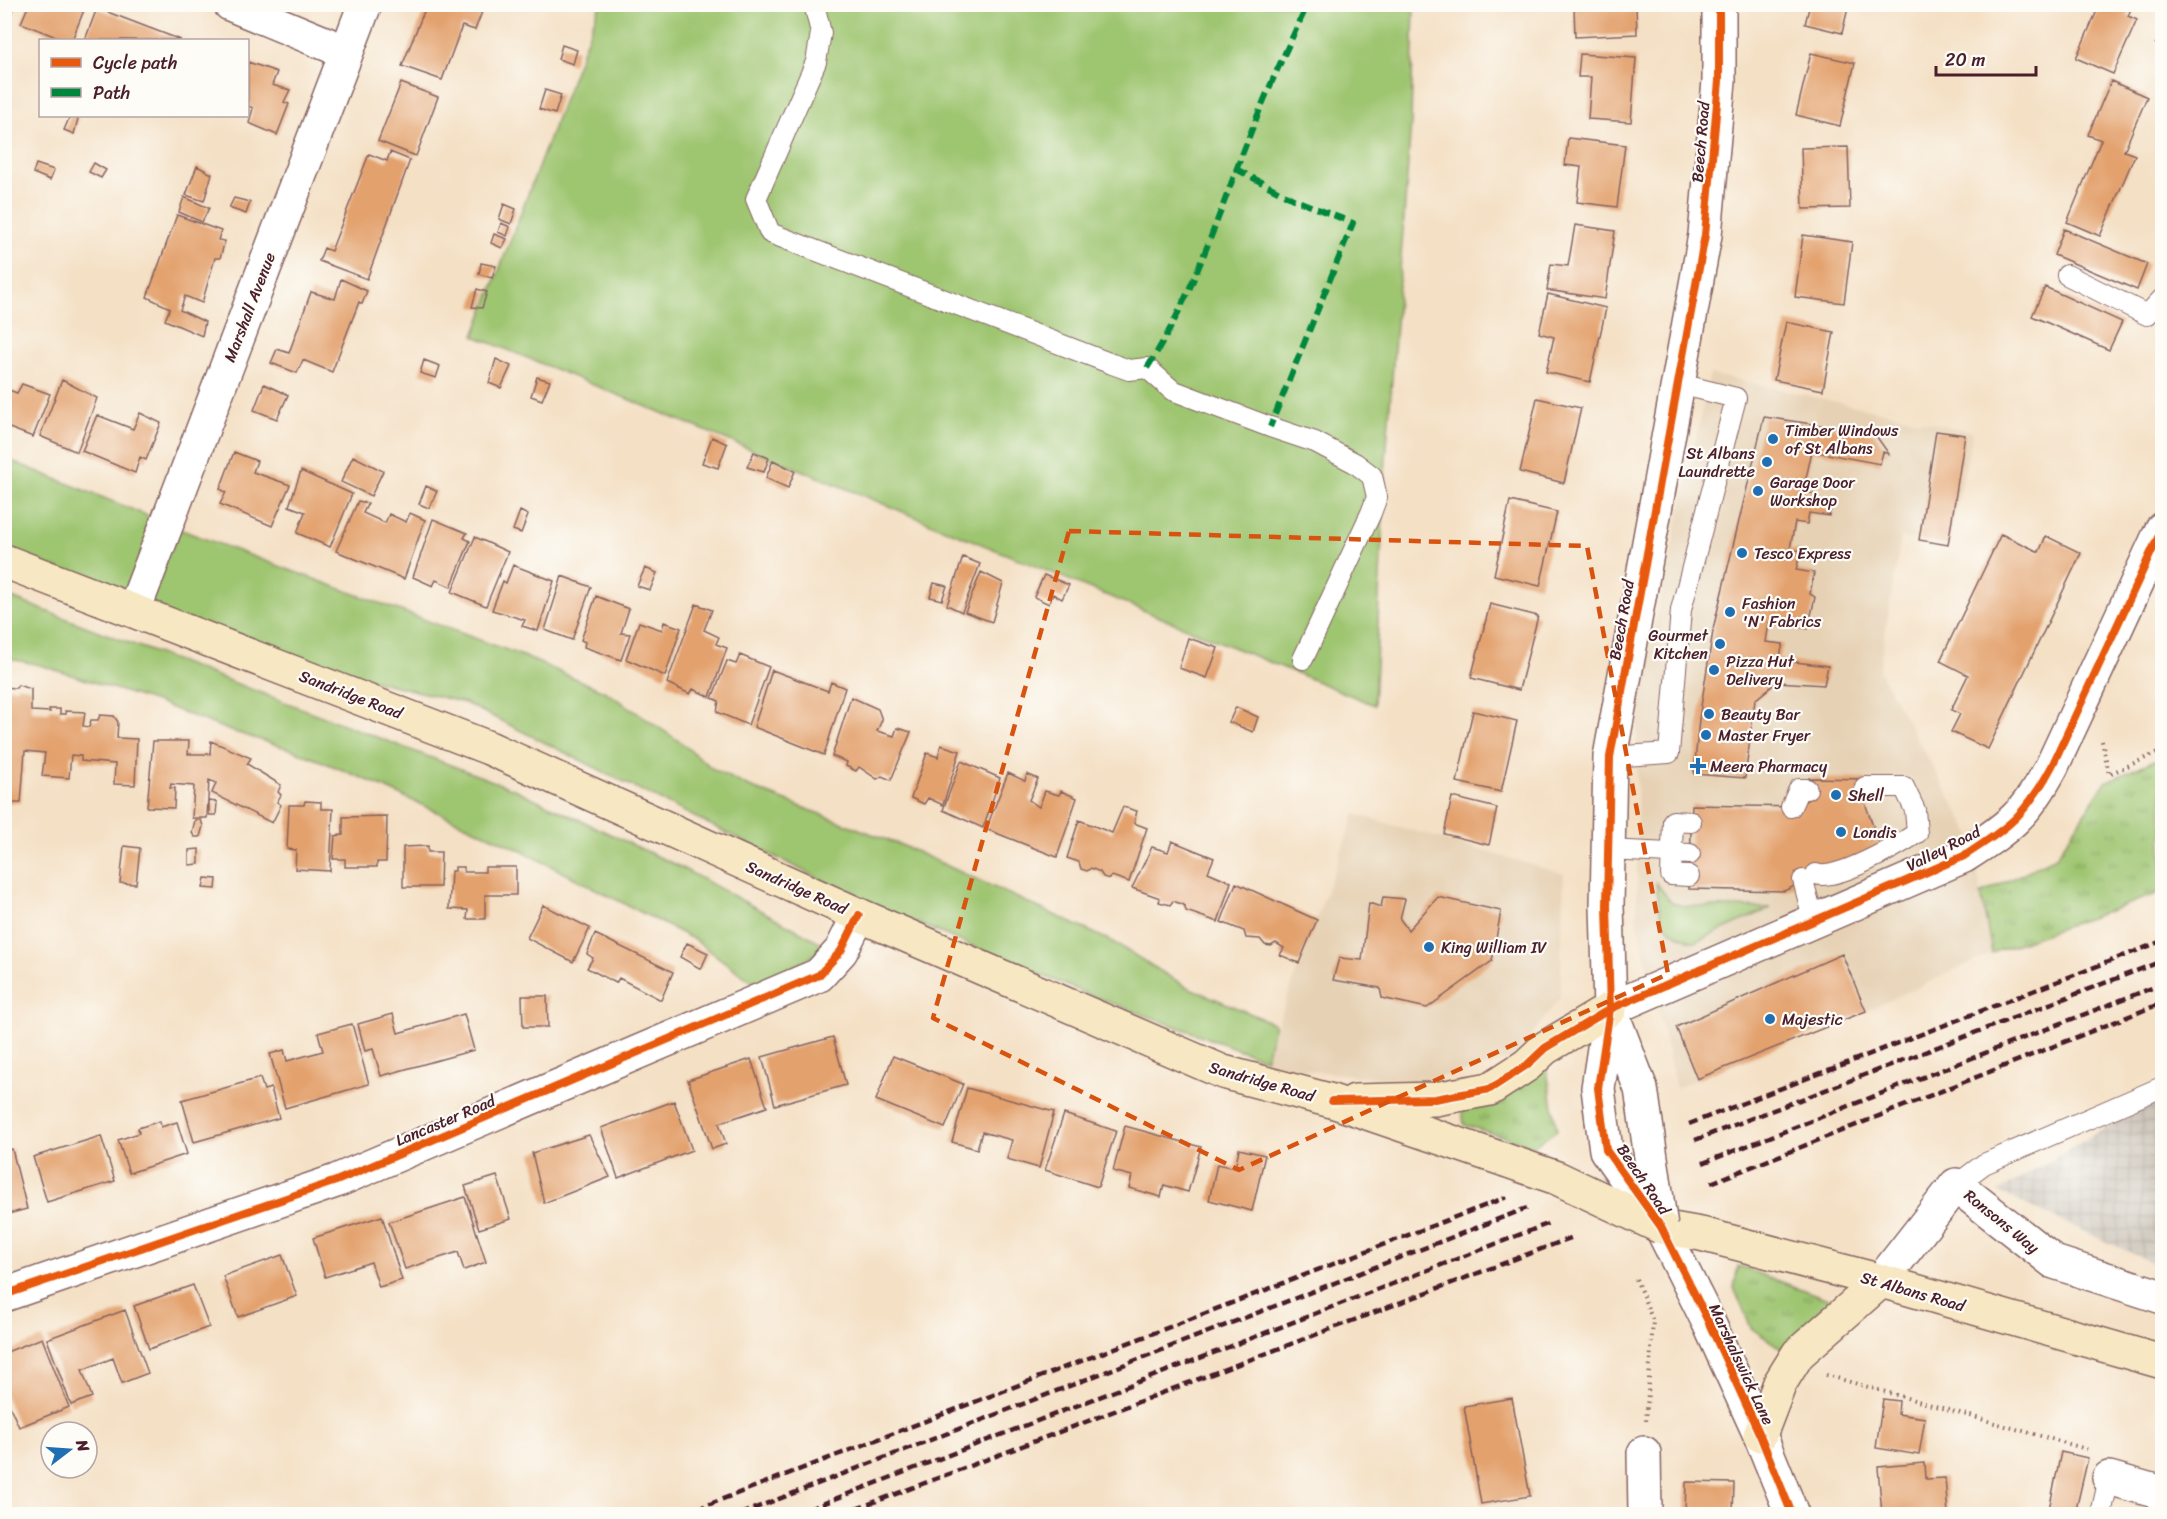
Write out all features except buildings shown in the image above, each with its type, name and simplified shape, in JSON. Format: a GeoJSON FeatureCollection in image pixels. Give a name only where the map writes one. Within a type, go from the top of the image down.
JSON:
{"type":"FeatureCollection","features":[{"type":"Feature","properties":{"kind":"main road","name":"Sandridge Road"},"geometry":{"type":"LineString","coordinates":[[4,561],[489,748],[860,915],[1223,1072],[1332,1101],[1557,1178],[1667,1240]]}},
{"type":"Feature","properties":{"kind":"main road"},"geometry":{"type":"LineString","coordinates":[[1332,1101],[1435,1100],[1490,1089],[1527,1065],[1545,1048],[1610,1009]]}},
{"type":"Feature","properties":{"kind":"main road","name":"St Albans Road"},"geometry":{"type":"LineString","coordinates":[[1667,1240],[1701,1234],[1881,1281],[2163,1362]]}},
{"type":"Feature","properties":{"kind":"main road"},"geometry":{"type":"LineString","coordinates":[[1760,1435],[1780,1383],[1798,1354],[1881,1281]]}},
{"type":"Feature","properties":{"kind":"street"},"geometry":{"type":"LineString","coordinates":[[230,4],[346,52]]}},
{"type":"Feature","properties":{"kind":"street","name":"Marshall Avenue"},"geometry":{"type":"LineString","coordinates":[[134,610],[365,4]]}},
{"type":"Feature","properties":{"kind":"street","name":"Beech Road"},"geometry":{"type":"LineString","coordinates":[[1667,1240],[1606,1150],[1598,1088],[1610,1009],[1608,850],[1610,757],[1676,383],[1705,235],[1719,81],[1719,4]]}},
{"type":"Feature","properties":{"kind":"street","name":"Valley Road"},"geometry":{"type":"LineString","coordinates":[[1610,1009],[1964,856],[2005,830],[2034,799],[2052,766],[2163,529]]}},
{"type":"Feature","properties":{"kind":"street","name":"Lancaster Road"},"geometry":{"type":"LineString","coordinates":[[4,1296],[336,1181],[819,975],[841,951],[860,915]]}},
{"type":"Feature","properties":{"kind":"street","name":"Beech Road"},"geometry":{"type":"LineString","coordinates":[[1610,1009],[1641,1089],[1667,1240]]}},
{"type":"Feature","properties":{"kind":"street","name":"Ronsons Way"},"geometry":{"type":"LineString","coordinates":[[1881,1281],[1956,1185],[2054,1262],[2163,1297]]}},
{"type":"Feature","properties":{"kind":"street","name":"Marshalswick Lane"},"geometry":{"type":"LineString","coordinates":[[1667,1240],[1708,1321],[1760,1435],[1792,1515]]}},
{"type":"Feature","properties":{"kind":"street"},"geometry":{"type":"LineString","coordinates":[[1644,1453],[1645,1515]]}},
{"type":"Feature","properties":{"kind":"street"},"geometry":{"type":"LineString","coordinates":[[2109,1478],[2163,1493]]}},
{"type":"Feature","properties":{"kind":"lane"},"geometry":{"type":"LineString","coordinates":[[814,4],[821,33],[816,62],[756,199],[770,233],[1112,364],[1129,370],[1147,368],[1172,390],[1315,442],[1355,463],[1372,476],[1377,497],[1359,541],[1303,659]]}},
{"type":"Feature","properties":{"kind":"lane"},"geometry":{"type":"LineString","coordinates":[[2067,275],[2147,315],[2163,299]]}},
{"type":"Feature","properties":{"kind":"lane"},"geometry":{"type":"LineString","coordinates":[[1610,757],[1669,753],[1681,610],[1736,398],[1676,383]]}},
{"type":"Feature","properties":{"kind":"lane"},"geometry":{"type":"LineString","coordinates":[[1814,922],[1810,877],[1822,877],[1845,869],[1900,844],[1917,833],[1916,810],[1904,787],[1865,787]]}},
{"type":"Feature","properties":{"kind":"lane"},"geometry":{"type":"LineString","coordinates":[[1791,807],[1799,789],[1807,789]]}},
{"type":"Feature","properties":{"kind":"lane"},"geometry":{"type":"LineString","coordinates":[[1689,876],[1671,875],[1681,854],[1673,821],[1691,822]]}},
{"type":"Feature","properties":{"kind":"lane"},"geometry":{"type":"LineString","coordinates":[[1608,850],[1681,854]]}},
{"type":"Feature","properties":{"kind":"lane"},"geometry":{"type":"LineString","coordinates":[[1956,1185],[1984,1164],[2163,1087]]}},
{"type":"Feature","properties":{"kind":"lane"},"geometry":{"type":"LineString","coordinates":[[2101,1515],[2109,1478]]}},
{"type":"Feature","properties":{"kind":"path"},"geometry":{"type":"LineString","coordinates":[[2163,26],[2156,46],[2163,54]]}},
{"type":"Feature","properties":{"kind":"path"},"geometry":{"type":"LineString","coordinates":[[2073,717],[2101,735],[2109,774],[2163,751]]}},
{"type":"Feature","properties":{"kind":"path"},"geometry":{"type":"LineString","coordinates":[[1644,1453],[1653,1321],[1636,1279],[1667,1240]]}},
{"type":"Feature","properties":{"kind":"path"},"geometry":{"type":"LineString","coordinates":[[1819,1375],[1829,1375],[2093,1451],[2109,1478]]}},
{"type":"Feature","properties":{"kind":"highlighted area"},"geometry":{"type":"Polygon","coordinates":[[[1069,531],[1587,546],[1668,974],[1239,1170],[933,1018],[1069,531]]]}},
{"type":"Feature","properties":{"kind":"shaded area"},"geometry":{"type":"Polygon","coordinates":[[[1710,374],[1973,432],[1948,547],[1901,537],[1879,671],[1971,835],[1992,953],[1866,1011],[1676,1088],[1637,922],[1637,708],[1710,374]]]}},
{"type":"Feature","properties":{"kind":"shaded area"},"geometry":{"type":"Polygon","coordinates":[[[1355,814],[1564,874],[1560,997],[1516,1057],[1475,1070],[1412,1081],[1262,1066],[1355,814]]]}},
{"type":"Feature","properties":{"kind":"shaded area"},"geometry":{"type":"Polygon","coordinates":[[[2162,1098],[2162,1267],[1998,1192],[2135,1110],[2162,1098]]]}},
{"type":"Feature","properties":{"kind":"green space"},"geometry":{"type":"Polygon","coordinates":[[[600,5],[1414,5],[1411,122],[1385,472],[1374,705],[474,336],[600,5]]]}},
{"type":"Feature","properties":{"kind":"green space"},"geometry":{"type":"Polygon","coordinates":[[[4,458],[156,519],[130,597],[5,548],[4,458]]]}},
{"type":"Feature","properties":{"kind":"green space"},"geometry":{"type":"Polygon","coordinates":[[[165,524],[523,656],[606,692],[679,741],[713,769],[747,786],[906,847],[1111,941],[1185,986],[1275,1024],[1265,1059],[1087,994],[866,902],[465,703],[306,664],[134,610],[165,524]]]}},
{"type":"Feature","properties":{"kind":"green space"},"geometry":{"type":"Polygon","coordinates":[[[4,595],[516,790],[678,866],[829,947],[758,986],[693,939],[518,849],[372,782],[296,751],[228,730],[156,702],[40,665],[5,658],[4,595]]]}},
{"type":"Feature","properties":{"kind":"green space"},"geometry":{"type":"Polygon","coordinates":[[[2162,757],[2162,892],[1992,953],[1981,894],[2056,857],[2105,782],[2162,757]]]}},
{"type":"Feature","properties":{"kind":"green space"},"geometry":{"type":"Polygon","coordinates":[[[1656,883],[1672,903],[1684,906],[1771,908],[1695,942],[1674,933],[1664,921],[1656,883]]]}},
{"type":"Feature","properties":{"kind":"green space"},"geometry":{"type":"Polygon","coordinates":[[[1546,1066],[1557,1130],[1534,1146],[1464,1125],[1462,1109],[1546,1066]]]}},
{"type":"Feature","properties":{"kind":"green space"},"geometry":{"type":"Polygon","coordinates":[[[1738,1266],[1831,1300],[1782,1349],[1751,1328],[1734,1288],[1738,1266]]]}},
{"type":"Feature","properties":{"kind":"railway"},"geometry":{"type":"LineString","coordinates":[[1689,1124],[2162,941]]}},
{"type":"Feature","properties":{"kind":"railway"},"geometry":{"type":"LineString","coordinates":[[1695,1140],[2162,961]]}},
{"type":"Feature","properties":{"kind":"railway"},"geometry":{"type":"LineString","coordinates":[[1703,1163],[2162,984]]}},
{"type":"Feature","properties":{"kind":"railway"},"geometry":{"type":"LineString","coordinates":[[1711,1183],[2162,1003]]}},
{"type":"Feature","properties":{"kind":"railway"},"geometry":{"type":"LineString","coordinates":[[684,1514],[1507,1197]]}},
{"type":"Feature","properties":{"kind":"railway"},"geometry":{"type":"LineString","coordinates":[[740,1514],[1527,1208]]}},
{"type":"Feature","properties":{"kind":"railway"},"geometry":{"type":"LineString","coordinates":[[796,1514],[1550,1223]]}},
{"type":"Feature","properties":{"kind":"railway"},"geometry":{"type":"LineString","coordinates":[[843,1514],[1573,1237]]}},
{"type":"Feature","properties":{"kind":"marked path"},"geometry":{"type":"LineString","coordinates":[[1147,368],[1163,342],[1191,286],[1261,107],[1308,4]]}},
{"type":"Feature","properties":{"kind":"marked path"},"geometry":{"type":"LineString","coordinates":[[1236,169],[1293,199],[1353,223],[1270,427]]}},
{"type":"Feature","properties":{"kind":"cycle path"},"geometry":{"type":"LineString","coordinates":[[1719,4],[1719,81],[1705,235],[1610,757],[1607,906],[1610,1009],[1598,1088],[1606,1150],[1661,1227],[1708,1321],[1760,1435],[1792,1514]]}},
{"type":"Feature","properties":{"kind":"cycle path"},"geometry":{"type":"LineString","coordinates":[[1332,1101],[1435,1099],[1490,1089],[1527,1065],[1545,1048],[1610,1009],[1964,856],[1993,837],[2025,808],[2043,783],[2162,529]]}},
{"type":"Feature","properties":{"kind":"cycle path"},"geometry":{"type":"LineString","coordinates":[[4,1295],[336,1181],[819,975],[841,951],[859,915]]}},
{"type":"Feature","properties":{"kind":"place","name":"Timber Windows of St Albans"},"geometry":{"type":"Point","coordinates":[1773,439]}},
{"type":"Feature","properties":{"kind":"place","name":"St Albans Laundrette"},"geometry":{"type":"Point","coordinates":[1767,462]}},
{"type":"Feature","properties":{"kind":"place","name":"Garage Door Workshop"},"geometry":{"type":"Point","coordinates":[1758,491]}},
{"type":"Feature","properties":{"kind":"place","name":"Tesco Express"},"geometry":{"type":"Point","coordinates":[1742,553]}},
{"type":"Feature","properties":{"kind":"place","name":"Fashion 'N' Fabrics"},"geometry":{"type":"Point","coordinates":[1730,612]}},
{"type":"Feature","properties":{"kind":"place","name":"Gourmet Kitchen"},"geometry":{"type":"Point","coordinates":[1720,644]}},
{"type":"Feature","properties":{"kind":"place","name":"Pizza Hut Delivery"},"geometry":{"type":"Point","coordinates":[1714,670]}},
{"type":"Feature","properties":{"kind":"place","name":"Beauty Bar"},"geometry":{"type":"Point","coordinates":[1709,714]}},
{"type":"Feature","properties":{"kind":"place","name":"Master Fryer"},"geometry":{"type":"Point","coordinates":[1706,735]}},
{"type":"Feature","properties":{"kind":"place","name":"Meera Pharmacy"},"geometry":{"type":"Point","coordinates":[1698,766]}},
{"type":"Feature","properties":{"kind":"place","name":"Shell"},"geometry":{"type":"Point","coordinates":[1836,795]}},
{"type":"Feature","properties":{"kind":"place","name":"Londis"},"geometry":{"type":"Point","coordinates":[1841,832]}},
{"type":"Feature","properties":{"kind":"place","name":"King William IV"},"geometry":{"type":"Point","coordinates":[1429,947]}},
{"type":"Feature","properties":{"kind":"place","name":"Majestic"},"geometry":{"type":"Point","coordinates":[1770,1019]}}]}
